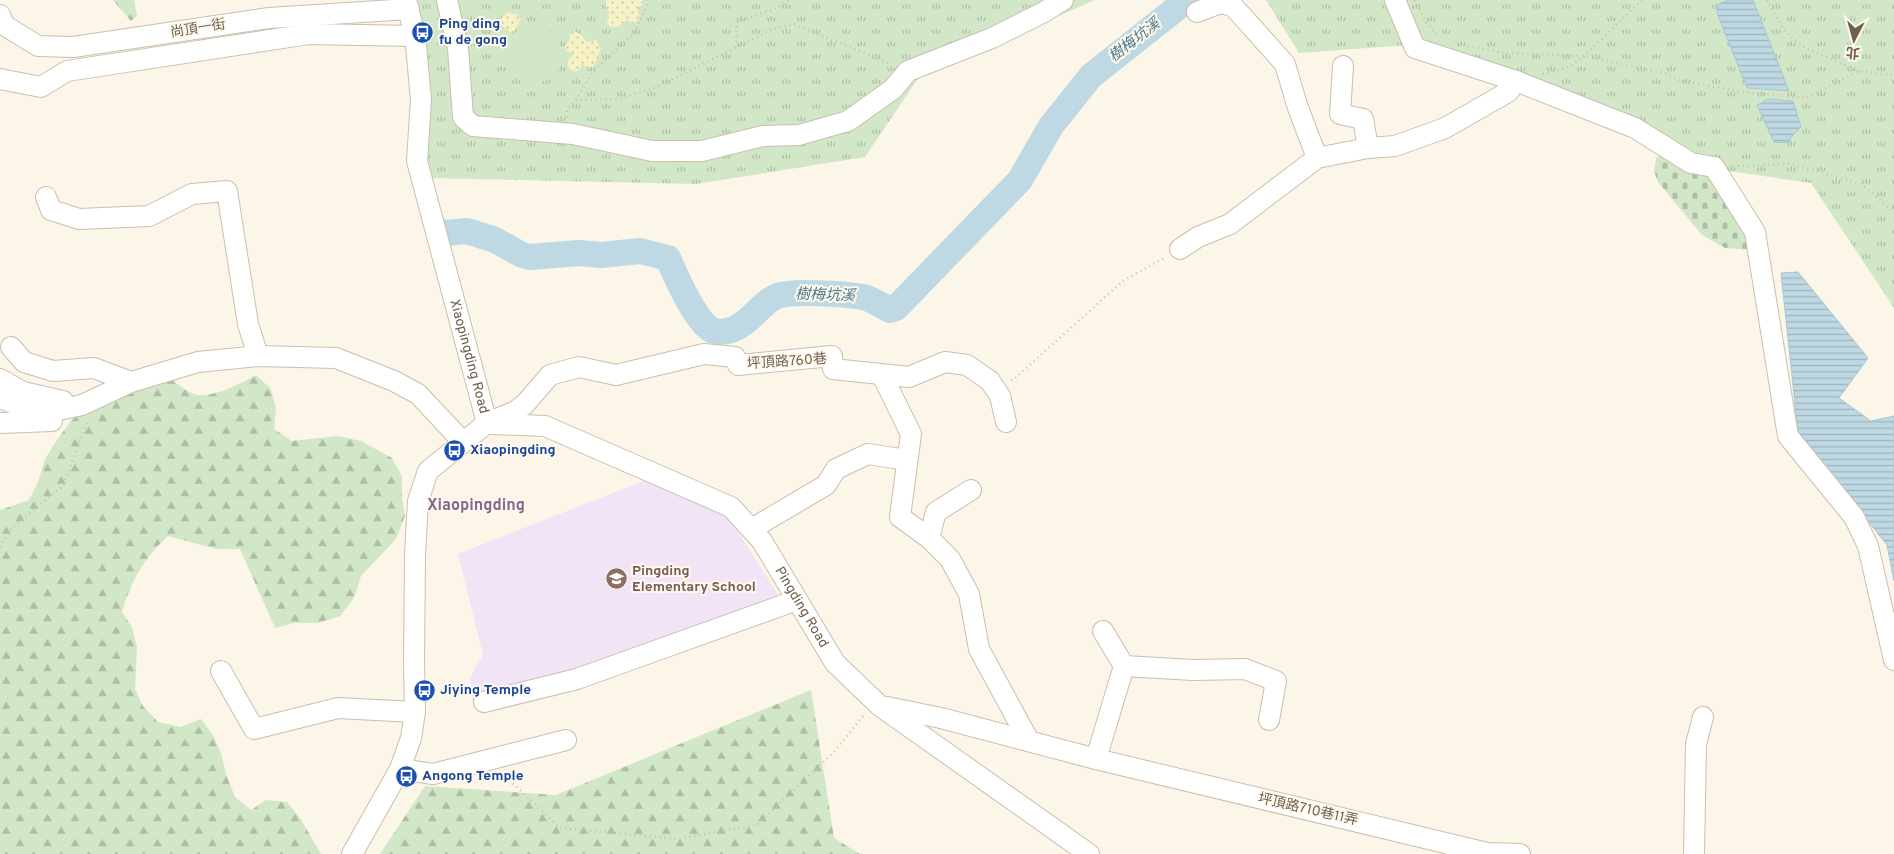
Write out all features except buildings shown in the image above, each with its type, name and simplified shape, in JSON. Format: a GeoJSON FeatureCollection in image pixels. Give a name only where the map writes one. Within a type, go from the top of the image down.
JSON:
{"type":"FeatureCollection","features":[{"type":"Feature","properties":{"kind":"street"},"geometry":{"type":"LineString","coordinates":[[447,0],[458,48],[462,117],[473,126],[573,134],[652,151],[702,151],[763,136],[799,135],[848,121],[893,89],[908,71],[992,38],[1044,12],[1063,0]]}},
{"type":"Feature","properties":{"kind":"street"},"geometry":{"type":"LineString","coordinates":[[1395,0],[1415,48],[1516,81],[1635,128],[1691,163],[1714,167],[1755,232],[1788,436],[1854,517],[1868,546],[1894,660]]}},
{"type":"Feature","properties":{"kind":"street"},"geometry":{"type":"LineString","coordinates":[[1197,12],[1221,3],[1233,6],[1285,64],[1297,105],[1317,158]]}},
{"type":"Feature","properties":{"kind":"street","name":"尚頂一街"},"geometry":{"type":"LineString","coordinates":[[0,15],[4,25],[38,46],[73,47],[269,18],[407,5]]}},
{"type":"Feature","properties":{"kind":"street","name":"Xiaopingding Road"},"geometry":{"type":"LineString","coordinates":[[352,854],[400,769],[411,738],[415,712],[415,555],[418,501],[428,471],[488,423],[417,161],[421,99],[415,36],[407,5]]}},
{"type":"Feature","properties":{"kind":"street"},"geometry":{"type":"LineString","coordinates":[[0,79],[41,87],[66,70],[309,34],[415,36]]}},
{"type":"Feature","properties":{"kind":"street"},"geometry":{"type":"LineString","coordinates":[[1343,66],[1340,114],[1363,119],[1368,148]]}},
{"type":"Feature","properties":{"kind":"street"},"geometry":{"type":"LineString","coordinates":[[1180,249],[1198,237],[1230,224],[1317,158],[1368,148],[1396,146],[1445,128],[1508,92],[1516,81]]}},
{"type":"Feature","properties":{"kind":"street"},"geometry":{"type":"LineString","coordinates":[[46,198],[51,210],[79,218],[132,217],[149,216],[192,194],[227,191],[248,324],[258,356]]}},
{"type":"Feature","properties":{"kind":"street"},"geometry":{"type":"LineString","coordinates":[[12,347],[24,362],[53,371],[94,368],[131,382]]}},
{"type":"Feature","properties":{"kind":"street","name":"坪頂路760巷"},"geometry":{"type":"LineString","coordinates":[[488,423],[516,411],[525,404],[550,375],[579,367],[616,375],[704,354],[735,357],[738,365],[832,356],[833,369],[909,377],[945,362],[967,365],[990,381],[1000,396],[1006,422]]}},
{"type":"Feature","properties":{"kind":"street"},"geometry":{"type":"LineString","coordinates":[[0,424],[75,420],[109,394],[131,382],[198,362],[258,356],[336,358],[394,381],[418,394],[463,442]]}},
{"type":"Feature","properties":{"kind":"street"},"geometry":{"type":"LineString","coordinates":[[882,375],[911,434],[900,517],[929,538],[950,559],[969,594],[978,650],[1029,741]]}},
{"type":"Feature","properties":{"kind":"street"},"geometry":{"type":"LineString","coordinates":[[0,379],[23,392],[87,409]]}},
{"type":"Feature","properties":{"kind":"street"},"geometry":{"type":"LineString","coordinates":[[0,398],[25,408],[54,412],[87,409]]}},
{"type":"Feature","properties":{"kind":"street","name":"Pingding Road"},"geometry":{"type":"LineString","coordinates":[[488,423],[545,426],[731,507],[762,541],[834,663],[878,703],[1089,854]]}},
{"type":"Feature","properties":{"kind":"street"},"geometry":{"type":"LineString","coordinates":[[752,528],[826,485],[836,469],[868,454],[907,460]]}},
{"type":"Feature","properties":{"kind":"street"},"geometry":{"type":"LineString","coordinates":[[929,538],[936,512],[971,490]]}},
{"type":"Feature","properties":{"kind":"street"},"geometry":{"type":"LineString","coordinates":[[484,702],[577,679],[798,600]]}},
{"type":"Feature","properties":{"kind":"street"},"geometry":{"type":"LineString","coordinates":[[1096,759],[1124,666],[1103,631]]}},
{"type":"Feature","properties":{"kind":"street"},"geometry":{"type":"LineString","coordinates":[[1124,666],[1194,670],[1245,669],[1276,681],[1269,720]]}},
{"type":"Feature","properties":{"kind":"street"},"geometry":{"type":"LineString","coordinates":[[220,671],[254,729],[338,708],[415,712]]}},
{"type":"Feature","properties":{"kind":"street","name":"坪頂路710巷11弄"},"geometry":{"type":"LineString","coordinates":[[878,703],[1096,759],[1487,853],[1520,854]]}},
{"type":"Feature","properties":{"kind":"street"},"geometry":{"type":"LineString","coordinates":[[1682,854],[1696,854],[1696,744],[1703,717]]}},
{"type":"Feature","properties":{"kind":"street"},"geometry":{"type":"LineString","coordinates":[[920,734],[941,718]]}},
{"type":"Feature","properties":{"kind":"street"},"geometry":{"type":"LineString","coordinates":[[400,769],[433,774],[566,740]]}},
{"type":"Feature","properties":{"kind":"path"},"geometry":{"type":"LineString","coordinates":[[573,134],[566,120],[567,110],[576,100],[592,73],[636,32],[647,5],[647,0]]}},
{"type":"Feature","properties":{"kind":"path"},"geometry":{"type":"LineString","coordinates":[[736,47],[738,22],[776,8],[789,0]]}},
{"type":"Feature","properties":{"kind":"path"},"geometry":{"type":"LineString","coordinates":[[1415,0],[1426,22],[1438,37],[1443,40]]}},
{"type":"Feature","properties":{"kind":"path"},"geometry":{"type":"LineString","coordinates":[[1516,81],[1570,66],[1624,20],[1642,0]]}},
{"type":"Feature","properties":{"kind":"path"},"geometry":{"type":"LineString","coordinates":[[1766,0],[1785,32],[1806,48],[1859,71],[1894,75]]}},
{"type":"Feature","properties":{"kind":"path"},"geometry":{"type":"LineString","coordinates":[[576,100],[618,99],[657,87],[773,29],[794,24],[908,71]]}},
{"type":"Feature","properties":{"kind":"path"},"geometry":{"type":"LineString","coordinates":[[1467,46],[1504,52],[1584,56],[1668,74],[1678,80],[1743,92],[1806,98],[1859,71]]}},
{"type":"Feature","properties":{"kind":"path"},"geometry":{"type":"LineString","coordinates":[[1714,167],[1791,164],[1861,184],[1894,212]]}},
{"type":"Feature","properties":{"kind":"path"},"geometry":{"type":"LineString","coordinates":[[990,381],[1013,380],[1123,281],[1180,249]]}},
{"type":"Feature","properties":{"kind":"path"},"geometry":{"type":"LineString","coordinates":[[0,547],[12,528],[62,486],[79,441],[87,409]]}},
{"type":"Feature","properties":{"kind":"path"},"geometry":{"type":"LineString","coordinates":[[488,760],[560,828],[677,839],[756,825],[834,752],[878,703]]}},
{"type":"Feature","properties":{"kind":"shaded area","name":"Pingding Elementary School"},"geometry":{"type":"Polygon","coordinates":[[[648,479],[728,516],[784,604],[473,706],[470,677],[483,655],[458,554],[648,479]]]}},
{"type":"Feature","properties":{"kind":"green space"},"geometry":{"type":"Polygon","coordinates":[[[113,0],[134,0],[137,16],[131,21],[113,0]]]}},
{"type":"Feature","properties":{"kind":"green space"},"geometry":{"type":"Polygon","coordinates":[[[406,0],[1095,0],[919,77],[865,157],[696,184],[430,178],[406,0]]]}},
{"type":"Feature","properties":{"kind":"green space"},"geometry":{"type":"Polygon","coordinates":[[[1266,0],[1894,0],[1894,308],[1811,183],[1723,170],[1634,116],[1422,44],[1299,53],[1266,0]]]}},
{"type":"Feature","properties":{"kind":"green space"},"geometry":{"type":"Polygon","coordinates":[[[530,25],[548,30],[558,41],[560,48],[560,65],[557,75],[540,82],[526,82],[515,77],[507,67],[504,56],[507,44],[515,33],[530,25]]]}},
{"type":"Feature","properties":{"kind":"green space"},"geometry":{"type":"Polygon","coordinates":[[[1665,150],[1717,177],[1745,220],[1752,250],[1725,248],[1702,235],[1658,182],[1654,171],[1656,159],[1665,150]]]}},
{"type":"Feature","properties":{"kind":"green space"},"geometry":{"type":"Polygon","coordinates":[[[161,372],[186,390],[200,395],[217,393],[256,375],[271,389],[276,408],[274,429],[292,441],[338,436],[361,441],[392,458],[402,476],[402,497],[405,516],[396,539],[361,576],[354,598],[340,616],[318,623],[294,623],[275,628],[240,549],[216,549],[168,536],[139,571],[122,612],[132,627],[137,647],[135,689],[143,706],[158,722],[181,727],[201,719],[213,735],[221,753],[226,774],[235,797],[251,810],[266,800],[287,802],[300,818],[321,854],[0,854],[0,510],[29,500],[38,482],[45,459],[70,422],[83,409],[161,372]]]}},
{"type":"Feature","properties":{"kind":"green space"},"geometry":{"type":"Polygon","coordinates":[[[811,690],[834,838],[860,854],[380,854],[425,786],[556,795],[811,690]]]}},
{"type":"Feature","properties":{"kind":"sand"},"geometry":{"type":"Polygon","coordinates":[[[606,0],[643,0],[643,4],[638,9],[639,18],[634,23],[626,20],[619,27],[611,27],[607,23],[609,12],[606,7],[606,0]]]}},
{"type":"Feature","properties":{"kind":"sand"},"geometry":{"type":"Polygon","coordinates":[[[507,12],[516,14],[520,20],[518,26],[511,33],[502,26],[500,20],[507,12]]]}},
{"type":"Feature","properties":{"kind":"sand"},"geometry":{"type":"Polygon","coordinates":[[[573,30],[587,42],[596,40],[601,49],[594,66],[586,68],[581,64],[581,68],[575,72],[567,67],[568,61],[573,54],[567,52],[564,47],[569,41],[573,30]]]}},
{"type":"Feature","properties":{"kind":"water"},"geometry":{"type":"Polygon","coordinates":[[[1729,0],[1753,0],[1789,91],[1747,88],[1717,13],[1719,4],[1729,0]]]}},
{"type":"Feature","properties":{"kind":"water"},"geometry":{"type":"Polygon","coordinates":[[[1769,99],[1793,101],[1801,127],[1791,137],[1789,143],[1774,142],[1757,105],[1769,99]]]}},
{"type":"Feature","properties":{"kind":"water"},"geometry":{"type":"Polygon","coordinates":[[[1798,272],[1868,358],[1839,398],[1871,421],[1894,416],[1894,581],[1887,545],[1798,432],[1781,273],[1798,272]]]}},
{"type":"Feature","properties":{"kind":"waterway","name":"樹梅坑溪"},"geometry":{"type":"LineString","coordinates":[[445,233],[467,231],[495,240],[522,255],[530,257],[579,253],[601,255],[640,251],[668,258],[694,310],[707,327],[716,332],[736,328],[747,321],[770,300],[782,295],[818,293],[863,297],[890,310],[896,308],[1020,180],[1051,126],[1091,76],[1187,0]]}},
{"type":"Feature","properties":{"kind":"place","name":"Ping ding fu de gong"},"geometry":{"type":"Point","coordinates":[423,32]}},
{"type":"Feature","properties":{"kind":"place","name":"Xiaopingding"},"geometry":{"type":"Point","coordinates":[454,450]}},
{"type":"Feature","properties":{"kind":"place","name":"Pingding Elementary School"},"geometry":{"type":"Point","coordinates":[616,579]}},
{"type":"Feature","properties":{"kind":"place","name":"Jiying Temple"},"geometry":{"type":"Point","coordinates":[424,690]}},
{"type":"Feature","properties":{"kind":"place","name":"Angong Temple"},"geometry":{"type":"Point","coordinates":[406,776]}},
{"type":"Feature","properties":{"kind":"district","name":"Xiaopingding"},"geometry":{"type":"Point","coordinates":[476,506]}}]}
